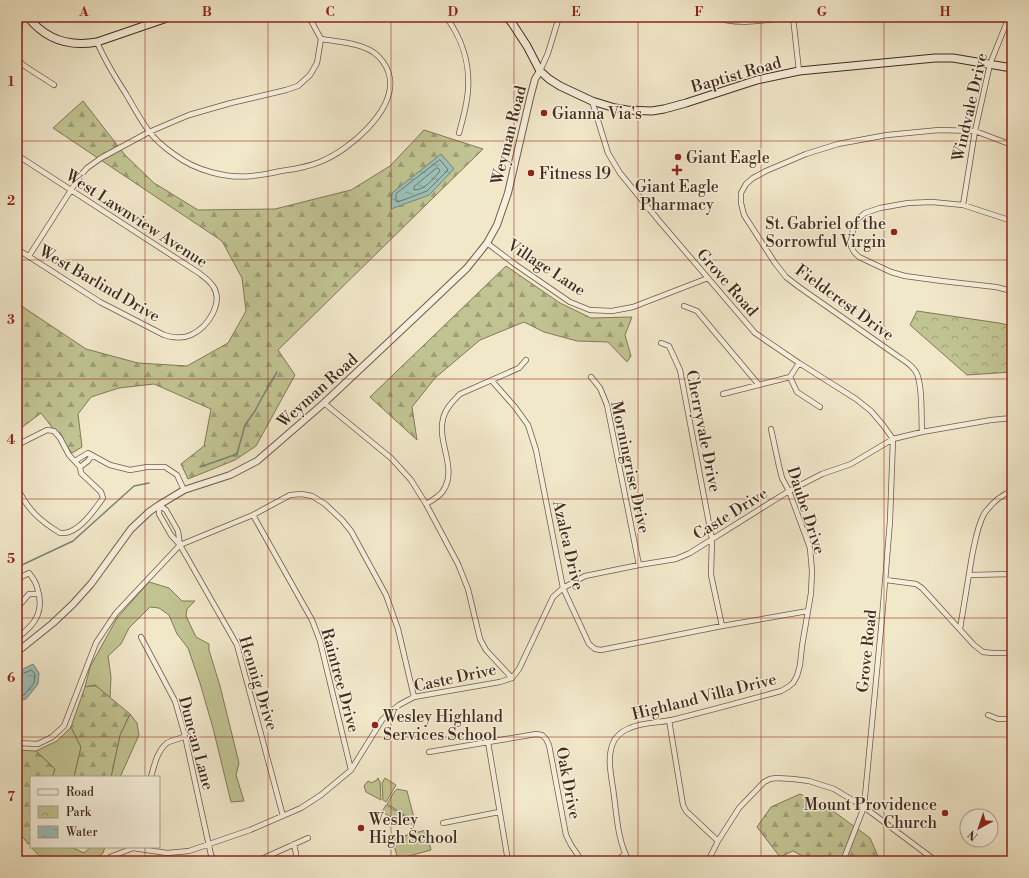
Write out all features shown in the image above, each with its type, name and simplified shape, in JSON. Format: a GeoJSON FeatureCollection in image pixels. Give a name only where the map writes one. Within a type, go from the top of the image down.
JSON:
{"type":"FeatureCollection","features":[{"type":"Feature","properties":{"kind":"main road"},"geometry":{"type":"LineString","coordinates":[[28,17],[39,29],[57,40],[77,44],[97,42],[170,17]]}},
{"type":"Feature","properties":{"kind":"main road","name":"Baptist Road"},"geometry":{"type":"LineString","coordinates":[[507,17],[527,46],[540,71],[549,79],[560,86],[592,101],[627,110],[646,111],[664,109],[757,80],[799,71],[935,58],[953,58],[1012,68]]}},
{"type":"Feature","properties":{"kind":"street"},"geometry":{"type":"LineString","coordinates":[[22,17],[17,48],[19,60],[23,65],[54,85]]}},
{"type":"Feature","properties":{"kind":"street"},"geometry":{"type":"LineString","coordinates":[[29,256],[81,175],[92,164],[109,153],[149,132],[189,115],[286,90],[298,86],[310,76],[317,63],[321,39],[309,17]]}},
{"type":"Feature","properties":{"kind":"street"},"geometry":{"type":"LineString","coordinates":[[446,17],[458,36],[464,50],[468,70],[466,107],[459,133]]}},
{"type":"Feature","properties":{"kind":"street"},"geometry":{"type":"LineString","coordinates":[[540,71],[548,53],[559,17]]}},
{"type":"Feature","properties":{"kind":"street"},"geometry":{"type":"LineString","coordinates":[[714,17],[744,22],[789,17]]}},
{"type":"Feature","properties":{"kind":"street"},"geometry":{"type":"LineString","coordinates":[[793,17],[799,71]]}},
{"type":"Feature","properties":{"kind":"street","name":"Windvale Drive"},"geometry":{"type":"LineString","coordinates":[[963,205],[975,131],[990,64],[1008,17]]}},
{"type":"Feature","properties":{"kind":"street"},"geometry":{"type":"LineString","coordinates":[[97,42],[105,60],[149,132],[161,144],[181,159],[205,170],[218,174],[251,176],[299,168],[324,161],[346,148],[365,131],[385,104],[389,93],[390,79],[388,71],[378,56],[369,49],[359,46],[321,39]]}},
{"type":"Feature","properties":{"kind":"street","name":"Weyman Road"},"geometry":{"type":"LineString","coordinates":[[17,652],[53,623],[73,604],[91,584],[131,529],[149,512],[184,490],[230,475],[257,461],[324,403],[466,268],[488,243],[497,225],[504,204],[535,79],[540,71]]}},
{"type":"Feature","properties":{"kind":"street","name":"Grove Road"},"geometry":{"type":"LineString","coordinates":[[592,101],[608,153],[620,173],[755,333],[856,399],[871,411],[894,439],[886,580],[864,806],[843,861]]}},
{"type":"Feature","properties":{"kind":"street","name":"Fieldcrest Drive"},"geometry":{"type":"LineString","coordinates":[[922,432],[920,382],[916,371],[899,356],[786,277],[775,263],[744,215],[741,203],[741,193],[746,184],[752,178],[806,154],[838,144],[887,135],[939,130],[975,131],[1012,145]]}},
{"type":"Feature","properties":{"kind":"street","name":"West Lawnview Avenue"},"geometry":{"type":"LineString","coordinates":[[17,155],[200,273],[214,286],[217,301],[211,317]]}},
{"type":"Feature","properties":{"kind":"street"},"geometry":{"type":"LineString","coordinates":[[1012,221],[963,205],[932,202],[891,205],[865,213],[859,218],[851,237],[851,246],[859,257],[891,272],[905,276],[996,287],[1012,291]]}},
{"type":"Feature","properties":{"kind":"street","name":"Village Lane"},"geometry":{"type":"LineString","coordinates":[[488,243],[516,265],[570,302],[590,310],[612,311],[633,307],[708,278]]}},
{"type":"Feature","properties":{"kind":"street","name":"West Barlind Drive"},"geometry":{"type":"LineString","coordinates":[[17,249],[100,302],[164,335],[183,337],[192,334],[202,327],[211,317]]}},
{"type":"Feature","properties":{"kind":"street"},"geometry":{"type":"LineString","coordinates":[[684,306],[697,311],[759,385]]}},
{"type":"Feature","properties":{"kind":"street","name":"Cherryvale Drive"},"geometry":{"type":"LineString","coordinates":[[661,343],[669,346],[680,370],[712,539],[711,575],[722,626]]}},
{"type":"Feature","properties":{"kind":"street"},"geometry":{"type":"LineString","coordinates":[[426,504],[442,493],[447,483],[449,470],[442,432],[443,419],[447,408],[460,394],[519,368],[526,360]]}},
{"type":"Feature","properties":{"kind":"street"},"geometry":{"type":"LineString","coordinates":[[723,394],[790,377],[800,363]]}},
{"type":"Feature","properties":{"kind":"street","name":"Morningrise Drive"},"geometry":{"type":"LineString","coordinates":[[591,377],[600,388],[607,405],[639,565]]}},
{"type":"Feature","properties":{"kind":"street"},"geometry":{"type":"LineString","coordinates":[[790,377],[797,392],[820,407]]}},
{"type":"Feature","properties":{"kind":"street","name":"Azalea Drive"},"geometry":{"type":"LineString","coordinates":[[492,381],[516,407],[528,425],[536,450],[563,588],[588,644],[595,649],[601,650],[808,611]]}},
{"type":"Feature","properties":{"kind":"street"},"geometry":{"type":"LineString","coordinates":[[324,403],[391,458],[411,480],[426,504],[458,564],[468,589],[480,639],[486,650],[512,678]]}},
{"type":"Feature","properties":{"kind":"street","name":"Caste Drive"},"geometry":{"type":"LineString","coordinates":[[133,848],[168,853],[189,851],[250,830],[301,808],[351,770],[382,720],[399,705],[414,697],[500,682],[512,678],[519,669],[552,597],[563,588],[585,576],[676,559],[690,553],[789,491],[822,474],[851,464],[894,439],[922,432],[991,420],[1012,418]]}},
{"type":"Feature","properties":{"kind":"street","name":"Daube Drive"},"geometry":{"type":"LineString","coordinates":[[771,429],[782,478],[789,491],[810,548],[812,571],[811,593],[802,646]]}},
{"type":"Feature","properties":{"kind":"street"},"geometry":{"type":"LineString","coordinates":[[17,445],[47,430],[54,431],[60,438],[69,455],[80,467],[81,473],[101,492],[103,498],[79,526],[69,532],[60,534],[32,512],[23,500],[17,487]]}},
{"type":"Feature","properties":{"kind":"street"},"geometry":{"type":"LineString","coordinates":[[75,461],[88,454],[110,465],[130,470],[147,466],[165,467],[177,474],[184,490]]}},
{"type":"Feature","properties":{"kind":"street"},"geometry":{"type":"LineString","coordinates":[[80,467],[88,461],[92,455]]}},
{"type":"Feature","properties":{"kind":"street"},"geometry":{"type":"LineString","coordinates":[[960,629],[976,534],[980,522],[999,498],[1012,491]]}},
{"type":"Feature","properties":{"kind":"street"},"geometry":{"type":"LineString","coordinates":[[17,743],[38,744],[52,737],[64,726],[96,643],[116,613],[180,545],[253,515],[290,495],[302,494],[312,496],[325,504],[351,531],[386,595],[398,629],[414,697]]}},
{"type":"Feature","properties":{"kind":"street","name":"Hennig Drive"},"geometry":{"type":"LineString","coordinates":[[159,505],[166,510],[178,531],[180,545]]}},
{"type":"Feature","properties":{"kind":"street","name":"Hennig Drive"},"geometry":{"type":"LineString","coordinates":[[159,505],[159,514],[171,535],[180,545],[237,645],[283,816]]}},
{"type":"Feature","properties":{"kind":"street","name":"Raintree Drive"},"geometry":{"type":"LineString","coordinates":[[253,515],[312,620],[320,641],[351,770]]}},
{"type":"Feature","properties":{"kind":"street"},"geometry":{"type":"LineString","coordinates":[[17,579],[29,573],[37,586],[40,605],[37,620],[17,638]]}},
{"type":"Feature","properties":{"kind":"street"},"geometry":{"type":"LineString","coordinates":[[969,575],[1012,574]]}},
{"type":"Feature","properties":{"kind":"street"},"geometry":{"type":"LineString","coordinates":[[886,580],[916,584],[922,588],[974,645],[983,652],[1012,653]]}},
{"type":"Feature","properties":{"kind":"street"},"geometry":{"type":"LineString","coordinates":[[17,608],[29,594],[38,594]]}},
{"type":"Feature","properties":{"kind":"street","name":"Duncan Lane"},"geometry":{"type":"LineString","coordinates":[[141,637],[175,701],[185,736],[211,855],[215,861]]}},
{"type":"Feature","properties":{"kind":"street","name":"Highland Villa Drive"},"geometry":{"type":"LineString","coordinates":[[629,861],[621,842],[618,828],[609,760],[616,738],[629,728],[636,726],[669,720],[781,691],[793,683],[797,676],[802,646]]}},
{"type":"Feature","properties":{"kind":"street"},"geometry":{"type":"LineString","coordinates":[[988,715],[998,719],[1012,719]]}},
{"type":"Feature","properties":{"kind":"street"},"geometry":{"type":"LineString","coordinates":[[669,720],[683,805],[686,810],[718,841]]}},
{"type":"Feature","properties":{"kind":"street","name":"Oak Drive"},"geometry":{"type":"LineString","coordinates":[[488,742],[536,734],[542,735],[546,739],[551,752],[566,836],[582,861]]}},
{"type":"Feature","properties":{"kind":"street"},"geometry":{"type":"LineString","coordinates":[[151,776],[156,758],[161,750],[167,743],[185,736]]}},
{"type":"Feature","properties":{"kind":"street"},"geometry":{"type":"LineString","coordinates":[[429,752],[488,742],[508,861]]}},
{"type":"Feature","properties":{"kind":"street"},"geometry":{"type":"LineString","coordinates":[[708,861],[718,841],[739,808],[764,782],[776,778],[793,779],[834,789],[864,806],[936,861]]}},
{"type":"Feature","properties":{"kind":"street"},"geometry":{"type":"LineString","coordinates":[[443,823],[499,812]]}},
{"type":"Feature","properties":{"kind":"street"},"geometry":{"type":"LineString","coordinates":[[257,861],[308,838]]}},
{"type":"Feature","properties":{"kind":"street"},"geometry":{"type":"LineString","coordinates":[[294,844],[296,854],[294,861]]}},
{"type":"Feature","properties":{"kind":"street"},"geometry":{"type":"LineString","coordinates":[[106,861],[110,857],[133,848]]}},
{"type":"Feature","properties":{"kind":"street"},"geometry":{"type":"LineString","coordinates":[[616,861],[625,854]]}},
{"type":"Feature","properties":{"kind":"street"},"geometry":{"type":"LineString","coordinates":[[268,856],[278,861]]}},
{"type":"Feature","properties":{"kind":"green space"},"geometry":{"type":"Polygon","coordinates":[[[83,101],[125,155],[154,183],[198,210],[275,209],[351,190],[390,166],[424,130],[483,149],[278,350],[295,375],[256,446],[235,460],[188,479],[181,464],[204,446],[211,409],[154,384],[119,388],[91,397],[78,414],[82,447],[72,453],[41,413],[17,431],[17,303],[86,349],[138,363],[187,366],[228,343],[246,311],[242,278],[222,241],[53,128],[83,101]]]}},
{"type":"Feature","properties":{"kind":"green space"},"geometry":{"type":"Polygon","coordinates":[[[506,266],[560,303],[591,318],[632,317],[625,335],[631,356],[627,362],[608,342],[577,341],[544,332],[524,322],[480,340],[435,378],[412,407],[417,440],[370,397],[506,266]]]}},
{"type":"Feature","properties":{"kind":"green space"},"geometry":{"type":"Polygon","coordinates":[[[917,311],[1012,326],[1012,372],[967,375],[910,325],[917,311]]]}},
{"type":"Feature","properties":{"kind":"green space"},"geometry":{"type":"Polygon","coordinates":[[[149,582],[169,588],[182,601],[195,601],[187,609],[186,616],[196,637],[209,644],[209,650],[220,686],[239,763],[236,775],[244,801],[231,802],[213,728],[200,683],[188,648],[177,634],[169,615],[159,608],[150,607],[129,628],[121,644],[108,656],[111,677],[110,698],[95,685],[85,687],[90,667],[117,618],[149,582]]]}},
{"type":"Feature","properties":{"kind":"green space"},"geometry":{"type":"Polygon","coordinates":[[[95,685],[130,714],[120,735],[111,776],[74,776],[81,747],[71,727],[85,687],[95,685]]]}},
{"type":"Feature","properties":{"kind":"green space"},"geometry":{"type":"Polygon","coordinates":[[[130,714],[137,723],[139,735],[120,776],[111,776],[120,735],[130,714]]]}},
{"type":"Feature","properties":{"kind":"green space"},"geometry":{"type":"Polygon","coordinates":[[[71,727],[81,747],[74,776],[52,776],[55,769],[36,751],[57,741],[71,727]]]}},
{"type":"Feature","properties":{"kind":"green space"},"geometry":{"type":"Polygon","coordinates":[[[17,750],[36,751],[55,769],[52,776],[30,776],[30,843],[28,844],[17,829],[17,750]]]}},
{"type":"Feature","properties":{"kind":"green space"},"geometry":{"type":"Polygon","coordinates":[[[378,778],[380,782],[381,800],[366,792],[364,786],[368,781],[372,783],[378,778]]]}},
{"type":"Feature","properties":{"kind":"green space"},"geometry":{"type":"Polygon","coordinates":[[[385,778],[396,785],[386,802],[383,800],[382,783],[385,778]]]}},
{"type":"Feature","properties":{"kind":"green space"},"geometry":{"type":"Polygon","coordinates":[[[397,789],[407,791],[414,818],[411,819],[387,804],[397,789]]]}},
{"type":"Feature","properties":{"kind":"green space"},"geometry":{"type":"Polygon","coordinates":[[[800,794],[833,811],[870,838],[880,861],[812,861],[793,851],[780,857],[757,827],[771,807],[800,794]]]}},
{"type":"Feature","properties":{"kind":"green space"},"geometry":{"type":"Polygon","coordinates":[[[386,805],[411,820],[414,820],[415,824],[404,821],[401,823],[382,812],[386,805]]]}},
{"type":"Feature","properties":{"kind":"green space"},"geometry":{"type":"Polygon","coordinates":[[[426,830],[431,850],[398,859],[392,839],[426,830]]]}},
{"type":"Feature","properties":{"kind":"green space"},"geometry":{"type":"Polygon","coordinates":[[[32,848],[73,848],[84,853],[90,848],[105,848],[103,853],[93,861],[44,861],[32,848]]]}},
{"type":"Feature","properties":{"kind":"water"},"geometry":{"type":"Polygon","coordinates":[[[441,154],[454,169],[429,195],[391,209],[392,193],[441,154]]]}},
{"type":"Feature","properties":{"kind":"water"},"geometry":{"type":"Polygon","coordinates":[[[33,664],[39,673],[38,684],[26,699],[17,701],[17,672],[33,664]]]}},
{"type":"Feature","properties":{"kind":"waterway"},"geometry":{"type":"LineString","coordinates":[[200,467],[237,454],[245,425],[255,411],[277,372]]}},
{"type":"Feature","properties":{"kind":"waterway"},"geometry":{"type":"LineString","coordinates":[[17,569],[24,564],[73,541],[134,486],[149,483]]}},
{"type":"Feature","properties":{"kind":"place","name":"Gianna Via's"},"geometry":{"type":"Point","coordinates":[544,113]}},
{"type":"Feature","properties":{"kind":"place","name":"Giant Eagle"},"geometry":{"type":"Point","coordinates":[678,157]}},
{"type":"Feature","properties":{"kind":"place","name":"Giant Eagle Pharmacy"},"geometry":{"type":"Point","coordinates":[677,170]}},
{"type":"Feature","properties":{"kind":"place","name":"Fitness 19"},"geometry":{"type":"Point","coordinates":[531,173]}},
{"type":"Feature","properties":{"kind":"place","name":"St. Gabriel of the Sorrowful Virgin"},"geometry":{"type":"Point","coordinates":[894,232]}},
{"type":"Feature","properties":{"kind":"place","name":"Wesley Highland Services School"},"geometry":{"type":"Point","coordinates":[375,725]}},
{"type":"Feature","properties":{"kind":"place","name":"Mount Providence Church"},"geometry":{"type":"Point","coordinates":[945,813]}},
{"type":"Feature","properties":{"kind":"place","name":"Wesley High School"},"geometry":{"type":"Point","coordinates":[361,828]}}]}
